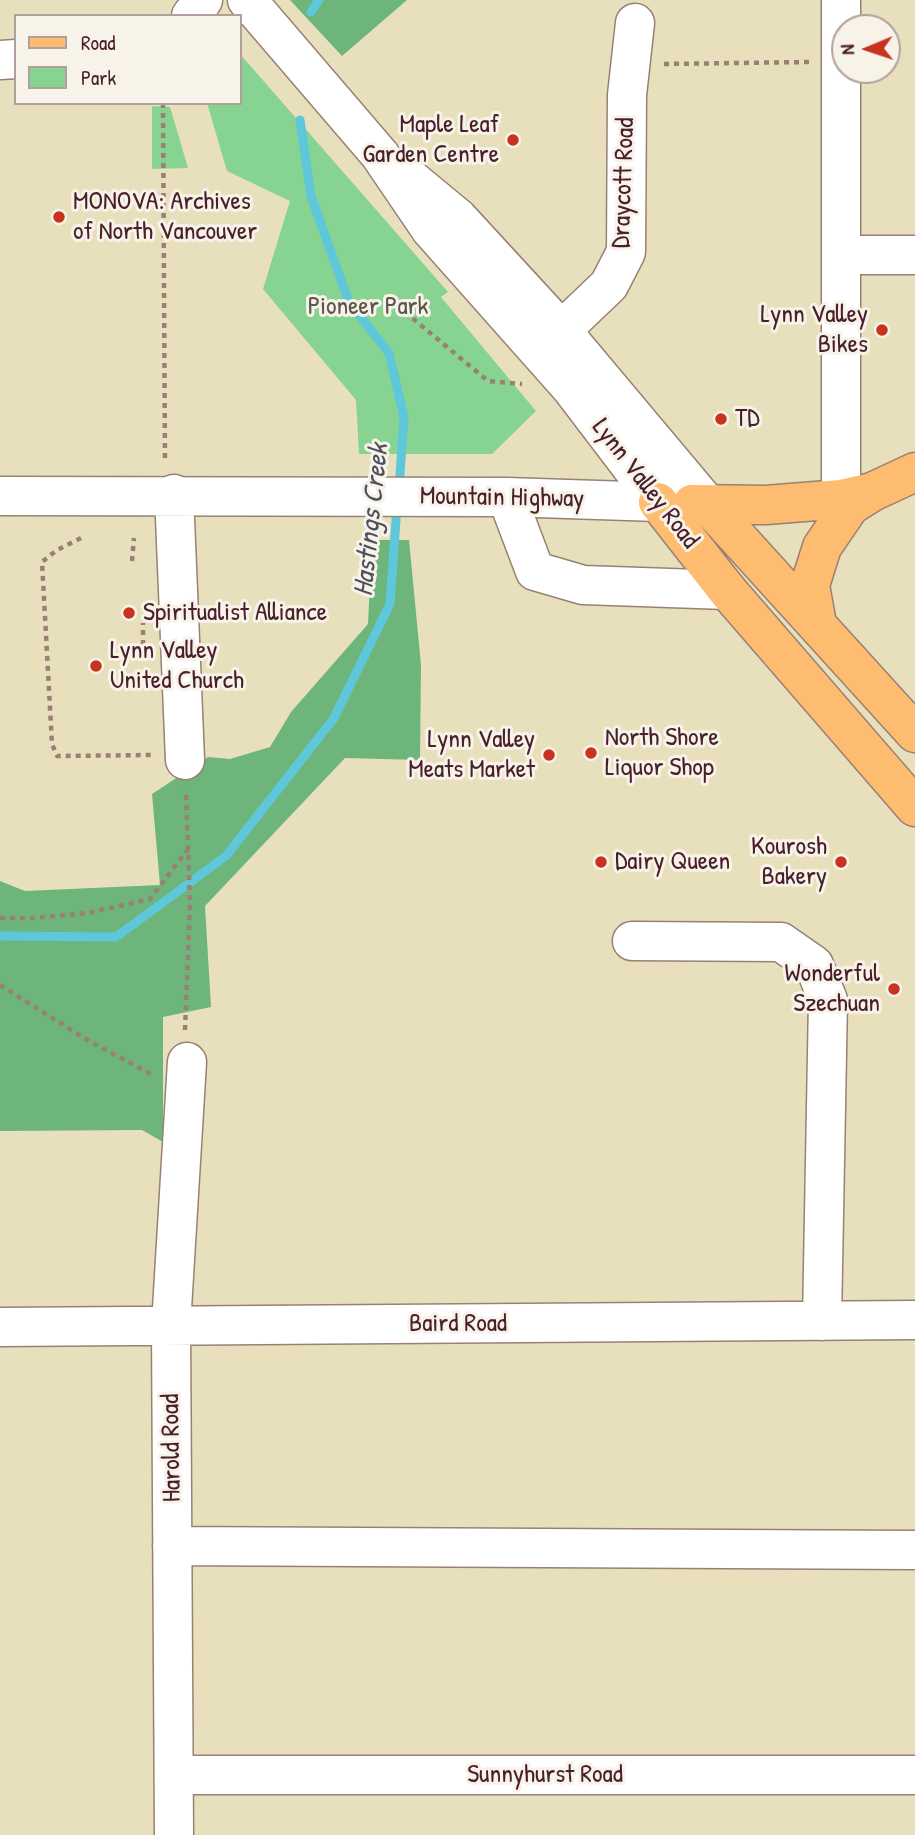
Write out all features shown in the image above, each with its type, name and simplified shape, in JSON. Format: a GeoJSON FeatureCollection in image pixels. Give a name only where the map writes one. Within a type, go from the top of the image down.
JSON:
{"type":"FeatureCollection","features":[{"type":"Feature","properties":{"kind":"main road","name":"Mountain Highway"},"geometry":{"type":"LineString","coordinates":[[658,502],[766,505],[857,496],[915,472]]}},
{"type":"Feature","properties":{"kind":"main road"},"geometry":{"type":"LineString","coordinates":[[817,624],[810,585],[822,547],[857,496]]}},
{"type":"Feature","properties":{"kind":"main road","name":"Lynn Valley Road"},"geometry":{"type":"LineString","coordinates":[[658,502],[727,590],[915,807]]}},
{"type":"Feature","properties":{"kind":"main road","name":"Lynn Valley Road"},"geometry":{"type":"LineString","coordinates":[[707,504],[915,733]]}},
{"type":"Feature","properties":{"kind":"street","name":"Lynn Valley Road"},"geometry":{"type":"LineString","coordinates":[[247,0],[380,155],[458,218],[542,356],[572,389],[658,502]]}},
{"type":"Feature","properties":{"kind":"street","name":"Draycott Road"},"geometry":{"type":"LineString","coordinates":[[542,356],[609,285],[626,251],[627,95],[635,23]]}},
{"type":"Feature","properties":{"kind":"street"},"geometry":{"type":"LineString","coordinates":[[842,84],[842,255],[857,496]]}},
{"type":"Feature","properties":{"kind":"street"},"geometry":{"type":"LineString","coordinates":[[842,255],[915,255]]}},
{"type":"Feature","properties":{"kind":"street","name":"Lynn Valley Road"},"geometry":{"type":"LineString","coordinates":[[542,356],[707,504]]}},
{"type":"Feature","properties":{"kind":"street"},"geometry":{"type":"LineString","coordinates":[[169,479],[185,757]]}},
{"type":"Feature","properties":{"kind":"street","name":"Mountain Highway"},"geometry":{"type":"LineString","coordinates":[[0,496],[169,479],[365,496],[658,502]]}},
{"type":"Feature","properties":{"kind":"street"},"geometry":{"type":"LineString","coordinates":[[507,497],[535,571],[583,584],[727,590]]}},
{"type":"Feature","properties":{"kind":"street"},"geometry":{"type":"LineString","coordinates":[[632,941],[780,942],[814,965],[828,1000],[822,1321]]}},
{"type":"Feature","properties":{"kind":"street","name":"Harold Road"},"geometry":{"type":"LineString","coordinates":[[174,1835],[170,1325],[187,1078]]}},
{"type":"Feature","properties":{"kind":"street","name":"Baird Road"},"geometry":{"type":"LineString","coordinates":[[0,1327],[915,1320]]}},
{"type":"Feature","properties":{"kind":"street"},"geometry":{"type":"LineString","coordinates":[[173,1546],[915,1550]]}},
{"type":"Feature","properties":{"kind":"street","name":"Sunnyhurst Road"},"geometry":{"type":"LineString","coordinates":[[175,1775],[915,1775]]}},
{"type":"Feature","properties":{"kind":"path"},"geometry":{"type":"LineString","coordinates":[[630,64],[831,61]]}},
{"type":"Feature","properties":{"kind":"path"},"geometry":{"type":"LineString","coordinates":[[163,105],[169,479]]}},
{"type":"Feature","properties":{"kind":"path"},"geometry":{"type":"LineString","coordinates":[[405,312],[488,381],[542,356]]}},
{"type":"Feature","properties":{"kind":"path"},"geometry":{"type":"LineString","coordinates":[[0,985],[89,1041],[187,1078],[185,1017],[190,904],[185,757],[57,756],[52,744],[42,562],[57,550],[81,538]]}},
{"type":"Feature","properties":{"kind":"path"},"geometry":{"type":"LineString","coordinates":[[132,561],[134,538]]}},
{"type":"Feature","properties":{"kind":"path"},"geometry":{"type":"LineString","coordinates":[[0,918],[88,913],[150,899],[189,848]]}},
{"type":"Feature","properties":{"kind":"green space"},"geometry":{"type":"Polygon","coordinates":[[[290,0],[407,0],[342,56],[290,0]]]}},
{"type":"Feature","properties":{"kind":"green space","name":"Pioneer Park"},"geometry":{"type":"Polygon","coordinates":[[[242,56],[448,292],[441,297],[536,411],[492,454],[359,454],[356,400],[263,289],[290,201],[227,171],[208,105],[242,105],[242,56]]]}},
{"type":"Feature","properties":{"kind":"green space"},"geometry":{"type":"Polygon","coordinates":[[[152,106],[170,107],[188,168],[152,169],[152,106]]]}},
{"type":"Feature","properties":{"kind":"green space"},"geometry":{"type":"Polygon","coordinates":[[[372,540],[409,540],[421,665],[420,760],[345,758],[205,906],[211,1007],[163,1017],[163,1142],[142,1130],[0,1131],[0,881],[25,891],[160,885],[152,794],[208,757],[230,759],[270,747],[291,712],[368,624],[372,540]]]}},
{"type":"Feature","properties":{"kind":"waterway","name":"Hastings Creek"},"geometry":{"type":"LineString","coordinates":[[311,12],[319,0]]}},
{"type":"Feature","properties":{"kind":"waterway","name":"Hastings Creek"},"geometry":{"type":"LineString","coordinates":[[300,120],[311,196],[349,302],[389,353],[404,417],[399,489]]}},
{"type":"Feature","properties":{"kind":"waterway","name":"Hastings Creek"},"geometry":{"type":"LineString","coordinates":[[0,936],[116,937],[226,856],[334,718],[390,604],[397,506]]}},
{"type":"Feature","properties":{"kind":"place","name":"Maple Leaf Garden Centre"},"geometry":{"type":"Point","coordinates":[513,140]}},
{"type":"Feature","properties":{"kind":"place","name":"MONOVA: Archives of North Vancouver"},"geometry":{"type":"Point","coordinates":[59,217]}},
{"type":"Feature","properties":{"kind":"place","name":"Lynn Valley Bikes"},"geometry":{"type":"Point","coordinates":[882,330]}},
{"type":"Feature","properties":{"kind":"place","name":"TD"},"geometry":{"type":"Point","coordinates":[721,419]}},
{"type":"Feature","properties":{"kind":"place","name":"Spiritualist Alliance"},"geometry":{"type":"Point","coordinates":[129,613]}},
{"type":"Feature","properties":{"kind":"place","name":"Lynn Valley United Church"},"geometry":{"type":"Point","coordinates":[96,666]}},
{"type":"Feature","properties":{"kind":"place","name":"North Shore Liquor Shop"},"geometry":{"type":"Point","coordinates":[591,753]}},
{"type":"Feature","properties":{"kind":"place","name":"Lynn Valley Meats Market"},"geometry":{"type":"Point","coordinates":[549,755]}},
{"type":"Feature","properties":{"kind":"place","name":"Dairy Queen"},"geometry":{"type":"Point","coordinates":[601,862]}},
{"type":"Feature","properties":{"kind":"place","name":"Kourosh Bakery"},"geometry":{"type":"Point","coordinates":[841,862]}},
{"type":"Feature","properties":{"kind":"place","name":"Wonderful Szechuan"},"geometry":{"type":"Point","coordinates":[894,989]}}]}
